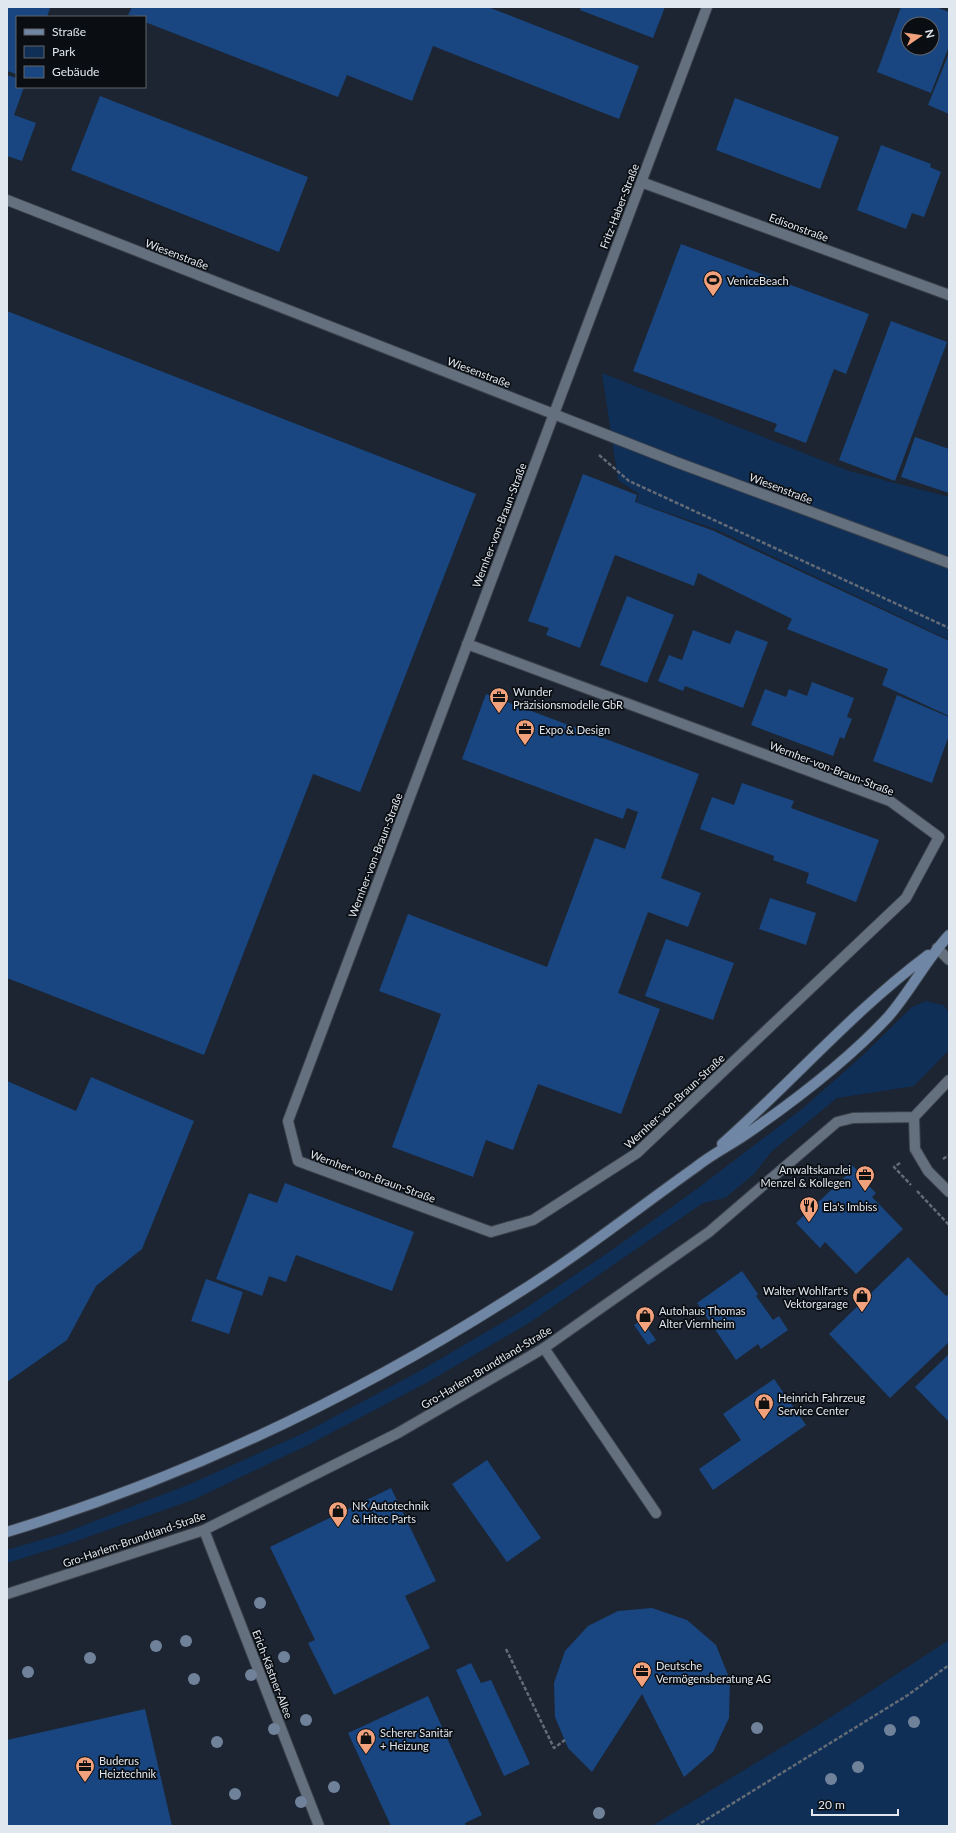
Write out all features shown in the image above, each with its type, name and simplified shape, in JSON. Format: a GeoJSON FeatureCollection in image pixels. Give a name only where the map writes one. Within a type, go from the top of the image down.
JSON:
{"type":"FeatureCollection","features":[{"type":"Feature","properties":{"kind":"main road"},"geometry":{"type":"LineString","coordinates":[[7,1532],[58,1517],[185,1468],[297,1417],[410,1359],[511,1298],[604,1236],[698,1165],[748,1132],[844,1058],[889,1016],[937,948],[949,935]]}},
{"type":"Feature","properties":{"kind":"main road"},"geometry":{"type":"LineString","coordinates":[[698,1165],[757,1112],[866,1005],[937,948]]}},
{"type":"Feature","properties":{"kind":"street","name":"Fritz-Haber-Straße"},"geometry":{"type":"LineString","coordinates":[[554,414],[707,7]]}},
{"type":"Feature","properties":{"kind":"street","name":"Edisonstraße"},"geometry":{"type":"LineString","coordinates":[[641,182],[949,295]]}},
{"type":"Feature","properties":{"kind":"street","name":"Wiesenstraße"},"geometry":{"type":"LineString","coordinates":[[7,200],[554,414],[947,564]]}},
{"type":"Feature","properties":{"kind":"street","name":"Wernher-von-Braun-Straße"},"geometry":{"type":"LineString","coordinates":[[467,644],[890,801],[939,837],[906,898],[637,1153],[533,1220],[491,1232],[298,1161],[288,1121],[467,644],[554,414]]}},
{"type":"Feature","properties":{"kind":"street"},"geometry":{"type":"LineString","coordinates":[[937,948],[949,960]]}},
{"type":"Feature","properties":{"kind":"street"},"geometry":{"type":"LineString","coordinates":[[949,1080],[914,1117],[915,1149],[928,1171],[949,1192]]}},
{"type":"Feature","properties":{"kind":"street","name":"Gro-Harlem-Brundtland-Straße"},"geometry":{"type":"LineString","coordinates":[[7,1594],[204,1530],[398,1433],[544,1348],[709,1232],[837,1122],[853,1118],[914,1117]]}},
{"type":"Feature","properties":{"kind":"street"},"geometry":{"type":"LineString","coordinates":[[544,1348],[656,1513]]}},
{"type":"Feature","properties":{"kind":"street","name":"Erich-Kästner-Allee"},"geometry":{"type":"LineString","coordinates":[[204,1530],[319,1826]]}},
{"type":"Feature","properties":{"kind":"path"},"geometry":{"type":"LineString","coordinates":[[594,450],[629,481],[949,628]]}},
{"type":"Feature","properties":{"kind":"path"},"geometry":{"type":"LineString","coordinates":[[506,1649],[554,1748],[565,1740]]}},
{"type":"Feature","properties":{"kind":"path"},"geometry":{"type":"LineString","coordinates":[[696,1826],[908,1695],[949,1665]]}},
{"type":"Feature","properties":{"kind":"green space"},"geometry":{"type":"Polygon","coordinates":[[[602,373],[849,471],[949,497],[949,640],[715,529],[636,502],[639,494],[618,480],[602,373]]]}},
{"type":"Feature","properties":{"kind":"green space"},"geometry":{"type":"Polygon","coordinates":[[[926,1001],[943,1005],[949,1012],[949,1050],[914,1086],[837,1098],[771,1152],[754,1174],[725,1198],[703,1203],[529,1323],[426,1383],[310,1444],[195,1499],[68,1544],[7,1563],[7,1550],[64,1533],[190,1484],[304,1433],[418,1372],[520,1312],[612,1250],[698,1188],[802,1109],[862,1056],[912,1007],[926,1001]]]}},
{"type":"Feature","properties":{"kind":"green space"},"geometry":{"type":"Polygon","coordinates":[[[949,1640],[949,1826],[652,1826],[820,1724],[949,1640]]]}},
{"type":"Feature","properties":{"kind":"building"},"geometry":{"type":"Polygon","coordinates":[[[7,7],[50,8],[47,16],[16,16],[16,74],[7,71],[7,7]]]}},
{"type":"Feature","properties":{"kind":"building"},"geometry":{"type":"Polygon","coordinates":[[[132,7],[488,7],[639,66],[619,119],[433,46],[412,101],[347,75],[338,97],[146,22],[146,16],[128,15],[132,7]]]}},
{"type":"Feature","properties":{"kind":"building"},"geometry":{"type":"Polygon","coordinates":[[[581,7],[665,7],[653,38],[580,10],[581,7]]]}},
{"type":"Feature","properties":{"kind":"building"},"geometry":{"type":"Polygon","coordinates":[[[901,7],[936,7],[949,12],[949,46],[931,93],[877,72],[901,7]]]}},
{"type":"Feature","properties":{"kind":"building"},"geometry":{"type":"Polygon","coordinates":[[[949,53],[949,114],[928,105],[949,53]]]}},
{"type":"Feature","properties":{"kind":"building"},"geometry":{"type":"Polygon","coordinates":[[[7,75],[16,78],[16,88],[24,88],[14,115],[36,123],[22,161],[7,156],[7,75]]]}},
{"type":"Feature","properties":{"kind":"building"},"geometry":{"type":"Polygon","coordinates":[[[100,96],[308,177],[279,252],[71,170],[100,96]]]}},
{"type":"Feature","properties":{"kind":"building"},"geometry":{"type":"Polygon","coordinates":[[[735,98],[839,137],[820,189],[716,150],[735,98]]]}},
{"type":"Feature","properties":{"kind":"building"},"geometry":{"type":"Polygon","coordinates":[[[881,145],[931,164],[930,167],[941,172],[924,217],[912,213],[906,229],[857,210],[881,145]]]}},
{"type":"Feature","properties":{"kind":"building"},"geometry":{"type":"Polygon","coordinates":[[[681,244],[869,314],[846,374],[834,369],[806,443],[774,431],[777,424],[633,371],[681,244]]]}},
{"type":"Feature","properties":{"kind":"building"},"geometry":{"type":"Polygon","coordinates":[[[7,311],[476,494],[360,792],[313,774],[204,1055],[7,978],[7,311]]]}},
{"type":"Feature","properties":{"kind":"building"},"geometry":{"type":"Polygon","coordinates":[[[891,321],[947,342],[895,481],[839,460],[891,321]]]}},
{"type":"Feature","properties":{"kind":"building"},"geometry":{"type":"Polygon","coordinates":[[[915,437],[949,449],[949,493],[901,477],[915,437]]]}},
{"type":"Feature","properties":{"kind":"building"},"geometry":{"type":"Polygon","coordinates":[[[583,474],[637,495],[635,502],[714,531],[949,641],[949,716],[882,685],[888,669],[787,629],[792,619],[698,573],[694,586],[615,555],[580,648],[546,635],[549,628],[528,621],[583,474]]]}},
{"type":"Feature","properties":{"kind":"building"},"geometry":{"type":"Polygon","coordinates":[[[627,596],[674,615],[647,683],[600,665],[627,596]]]}},
{"type":"Feature","properties":{"kind":"building"},"geometry":{"type":"Polygon","coordinates":[[[693,630],[730,644],[736,630],[768,642],[743,708],[685,686],[683,691],[658,681],[669,655],[682,660],[693,630]]]}},
{"type":"Feature","properties":{"kind":"building"},"geometry":{"type":"Polygon","coordinates":[[[812,682],[854,698],[847,717],[852,719],[844,739],[840,737],[833,756],[751,725],[765,689],[786,697],[789,689],[807,696],[812,682]]]}},
{"type":"Feature","properties":{"kind":"building"},"geometry":{"type":"Polygon","coordinates":[[[486,694],[699,774],[661,878],[701,893],[688,927],[648,912],[618,993],[660,1009],[621,1114],[538,1084],[513,1150],[486,1140],[473,1177],[392,1147],[441,1014],[379,991],[408,914],[547,967],[595,838],[625,849],[638,812],[627,808],[623,819],[462,759],[486,694]]]}},
{"type":"Feature","properties":{"kind":"building"},"geometry":{"type":"Polygon","coordinates":[[[897,695],[949,717],[949,735],[932,783],[873,761],[897,695]]]}},
{"type":"Feature","properties":{"kind":"building"},"geometry":{"type":"Polygon","coordinates":[[[742,783],[794,801],[791,808],[879,840],[856,902],[806,883],[809,873],[773,860],[774,856],[700,829],[712,797],[734,805],[742,783]]]}},
{"type":"Feature","properties":{"kind":"building"},"geometry":{"type":"Polygon","coordinates":[[[770,898],[816,913],[806,945],[759,929],[770,898]]]}},
{"type":"Feature","properties":{"kind":"building"},"geometry":{"type":"Polygon","coordinates":[[[666,939],[734,963],[713,1020],[645,996],[666,939]]]}},
{"type":"Feature","properties":{"kind":"building"},"geometry":{"type":"Polygon","coordinates":[[[91,1077],[194,1121],[142,1249],[96,1286],[67,1340],[7,1382],[7,1081],[76,1111],[91,1077]]]}},
{"type":"Feature","properties":{"kind":"building"},"geometry":{"type":"Polygon","coordinates":[[[849,1164],[852,1165],[867,1180],[865,1182],[876,1193],[872,1197],[903,1229],[856,1274],[825,1242],[820,1248],[796,1223],[846,1176],[843,1169],[849,1164]]]}},
{"type":"Feature","properties":{"kind":"building"},"geometry":{"type":"Polygon","coordinates":[[[285,1183],[414,1232],[392,1291],[296,1255],[286,1282],[269,1276],[262,1296],[216,1279],[249,1193],[277,1203],[285,1183]]]}},
{"type":"Feature","properties":{"kind":"building"},"geometry":{"type":"Polygon","coordinates":[[[908,1257],[946,1296],[949,1294],[949,1342],[890,1398],[829,1334],[908,1257]]]}},
{"type":"Feature","properties":{"kind":"building"},"geometry":{"type":"Polygon","coordinates":[[[742,1271],[758,1294],[756,1296],[773,1320],[779,1316],[788,1330],[761,1349],[758,1344],[736,1360],[697,1303],[742,1271]]]}},
{"type":"Feature","properties":{"kind":"building"},"geometry":{"type":"Polygon","coordinates":[[[206,1279],[243,1292],[229,1334],[191,1321],[206,1279]]]}},
{"type":"Feature","properties":{"kind":"building","name":"Autohaus Thomas Alter Viernheim"},"geometry":{"type":"Polygon","coordinates":[[[642,1320],[656,1340],[648,1345],[634,1325],[642,1320]]]}},
{"type":"Feature","properties":{"kind":"building"},"geometry":{"type":"Polygon","coordinates":[[[949,1354],[949,1422],[915,1387],[949,1354]]]}},
{"type":"Feature","properties":{"kind":"building","name":"Heinrich Fahrzeug Service Center"},"geometry":{"type":"Polygon","coordinates":[[[774,1379],[806,1425],[713,1490],[699,1469],[741,1440],[723,1414],[774,1379]]]}},
{"type":"Feature","properties":{"kind":"building"},"geometry":{"type":"Polygon","coordinates":[[[487,1460],[541,1538],[507,1562],[452,1484],[487,1460]]]}},
{"type":"Feature","properties":{"kind":"building"},"geometry":{"type":"Polygon","coordinates":[[[391,1488],[436,1581],[405,1596],[430,1648],[334,1695],[308,1643],[315,1640],[270,1547],[391,1488]]]}},
{"type":"Feature","properties":{"kind":"building","name":"Deutsche Vermögensberatung AG"},"geometry":{"type":"Polygon","coordinates":[[[652,1608],[687,1620],[716,1645],[730,1680],[729,1718],[713,1752],[684,1777],[642,1694],[592,1772],[568,1748],[555,1717],[554,1683],[565,1651],[588,1626],[618,1611],[652,1608]]]}},
{"type":"Feature","properties":{"kind":"building"},"geometry":{"type":"Polygon","coordinates":[[[471,1663],[481,1683],[491,1680],[530,1764],[504,1776],[456,1670],[471,1663]]]}},
{"type":"Feature","properties":{"kind":"building"},"geometry":{"type":"Polygon","coordinates":[[[428,1696],[482,1815],[465,1823],[466,1826],[391,1826],[348,1733],[428,1696]]]}},
{"type":"Feature","properties":{"kind":"building","name":"Buderus Heiztechnik"},"geometry":{"type":"Polygon","coordinates":[[[145,1709],[172,1826],[7,1826],[7,1740],[145,1709]]]}},
{"type":"Feature","properties":{"kind":"place","name":"VeniceBeach"},"geometry":{"type":"Point","coordinates":[713,297]}},
{"type":"Feature","properties":{"kind":"place","name":"Wunder Präzisionsmodelle GbR"},"geometry":{"type":"Point","coordinates":[499,714]}},
{"type":"Feature","properties":{"kind":"place","name":"Expo & Design"},"geometry":{"type":"Point","coordinates":[525,746]}},
{"type":"Feature","properties":{"kind":"place","name":"Anwaltskanzlei Menzel & Kollegen"},"geometry":{"type":"Point","coordinates":[865,1192]}},
{"type":"Feature","properties":{"kind":"place","name":"Ela's Imbiss"},"geometry":{"type":"Point","coordinates":[809,1223]}},
{"type":"Feature","properties":{"kind":"place","name":"Walter Wohlfart's Vektorgarage"},"geometry":{"type":"Point","coordinates":[862,1313]}},
{"type":"Feature","properties":{"kind":"place","name":"Autohaus Thomas Alter Viernheim"},"geometry":{"type":"Point","coordinates":[645,1333]}},
{"type":"Feature","properties":{"kind":"place","name":"Heinrich Fahrzeug Service Center"},"geometry":{"type":"Point","coordinates":[764,1420]}},
{"type":"Feature","properties":{"kind":"place","name":"NK Autotechnik & Hitec Parts"},"geometry":{"type":"Point","coordinates":[338,1528]}},
{"type":"Feature","properties":{"kind":"place","name":"Deutsche Vermögensberatung AG"},"geometry":{"type":"Point","coordinates":[642,1688]}},
{"type":"Feature","properties":{"kind":"place","name":"Scherer Sanitär + Heizung"},"geometry":{"type":"Point","coordinates":[366,1755]}},
{"type":"Feature","properties":{"kind":"place","name":"Buderus Heiztechnik"},"geometry":{"type":"Point","coordinates":[85,1783]}}]}
